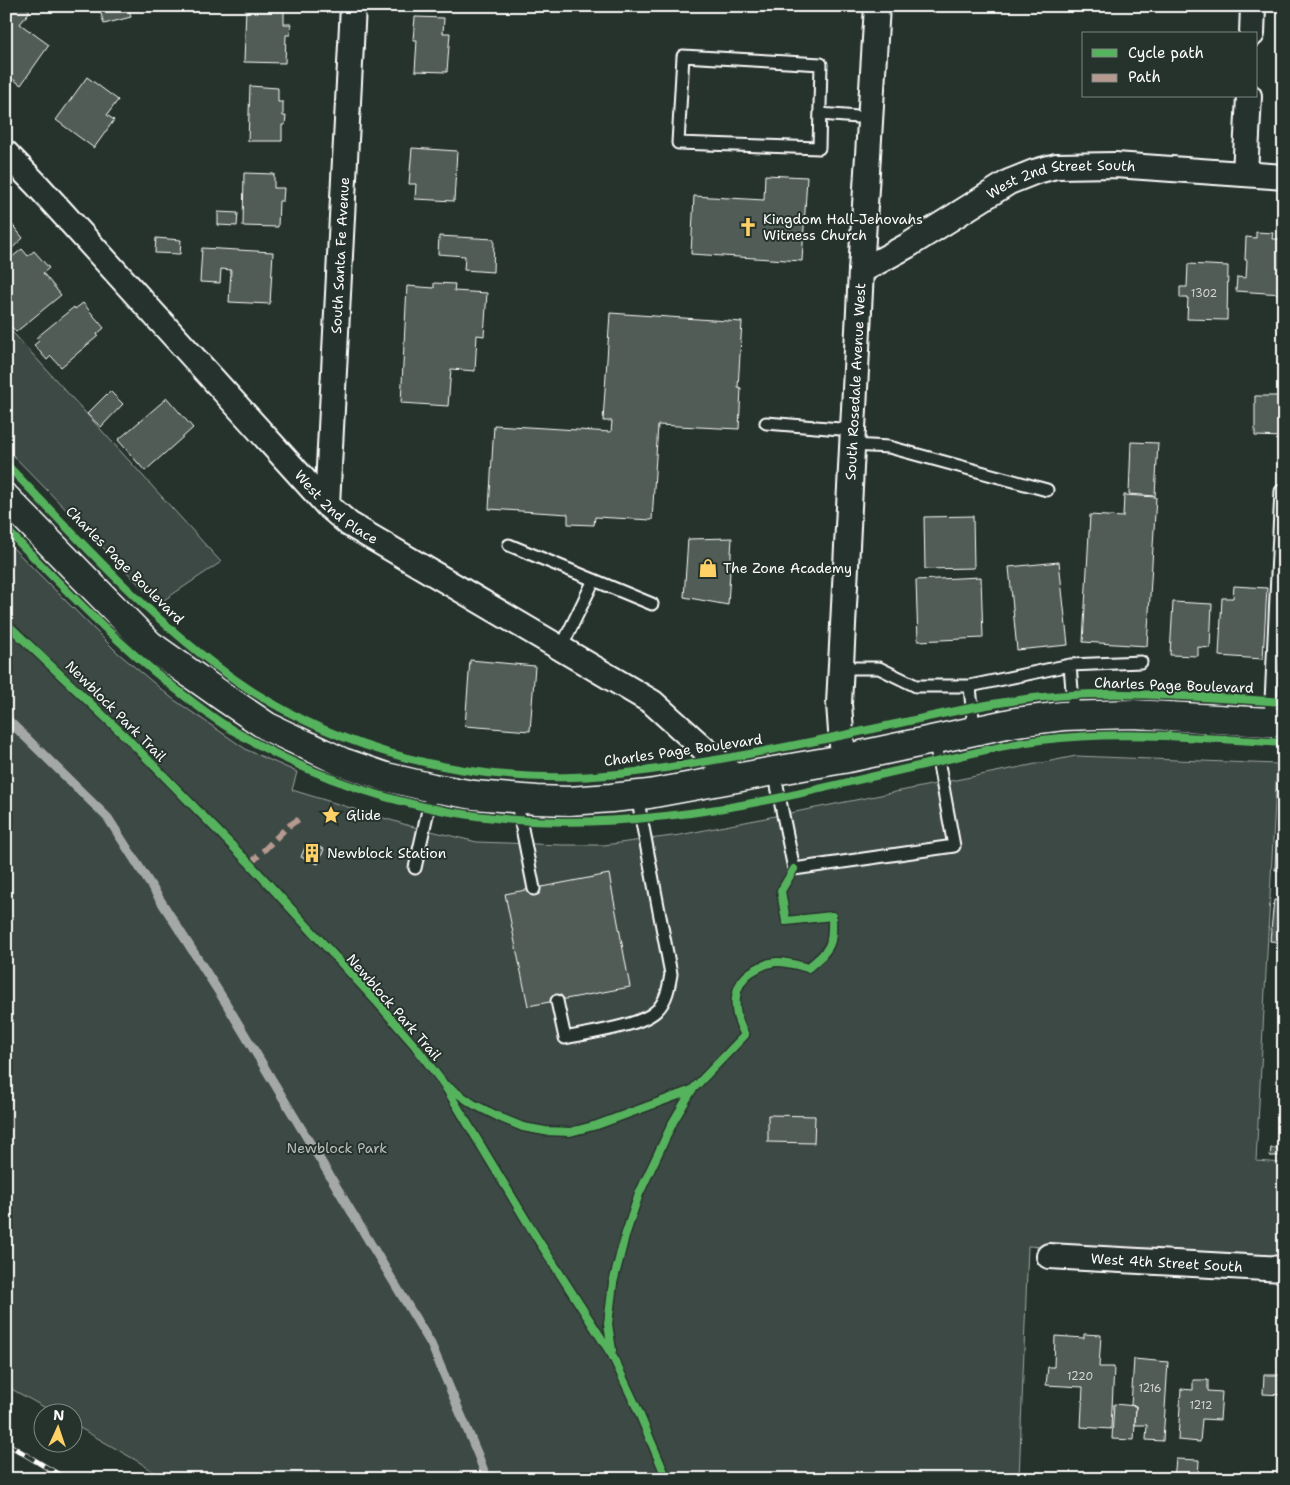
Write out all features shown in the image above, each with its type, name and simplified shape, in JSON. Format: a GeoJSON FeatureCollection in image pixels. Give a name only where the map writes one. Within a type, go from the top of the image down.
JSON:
{"type":"FeatureCollection","features":[{"type":"Feature","properties":{"kind":"main road"},"geometry":{"type":"LineString","coordinates":[[6,498],[150,646],[239,708],[268,727],[342,762],[433,788],[474,794],[569,801],[637,796],[843,759],[934,738],[1016,722],[1074,716],[1133,714],[1277,722]]}},
{"type":"Feature","properties":{"kind":"street","name":"South Santa Fe Avenue"},"geometry":{"type":"LineString","coordinates":[[327,505],[353,6]]}},
{"type":"Feature","properties":{"kind":"street","name":"South Rosedale Avenue West"},"geometry":{"type":"LineString","coordinates":[[843,759],[839,704],[861,271],[877,6]]}},
{"type":"Feature","properties":{"kind":"street"},"geometry":{"type":"LineString","coordinates":[[1252,32],[1253,6]]}},
{"type":"Feature","properties":{"kind":"street"},"geometry":{"type":"LineString","coordinates":[[1245,174],[1248,98]]}},
{"type":"Feature","properties":{"kind":"street","name":"West 2nd Place"},"geometry":{"type":"LineString","coordinates":[[6,153],[327,505],[349,524],[652,702],[736,778]]}},
{"type":"Feature","properties":{"kind":"street","name":"West 2nd Street South"},"geometry":{"type":"LineString","coordinates":[[861,271],[907,246],[1009,182],[1056,166],[1114,165],[1284,177]]}},
{"type":"Feature","properties":{"kind":"street","name":"West 4th Street South"},"geometry":{"type":"LineString","coordinates":[[1049,1256],[1284,1269]]}},
{"type":"Feature","properties":{"kind":"lane"},"geometry":{"type":"LineString","coordinates":[[683,56],[821,64],[820,114],[819,148],[678,143],[683,56]]}},
{"type":"Feature","properties":{"kind":"lane"},"geometry":{"type":"LineString","coordinates":[[820,114],[870,118]]}},
{"type":"Feature","properties":{"kind":"lane"},"geometry":{"type":"LineString","coordinates":[[766,422],[853,438],[1047,490]]}},
{"type":"Feature","properties":{"kind":"lane"},"geometry":{"type":"LineString","coordinates":[[1277,722],[1281,491]]}},
{"type":"Feature","properties":{"kind":"lane"},"geometry":{"type":"LineString","coordinates":[[509,545],[652,604]]}},
{"type":"Feature","properties":{"kind":"lane"},"geometry":{"type":"LineString","coordinates":[[561,648],[594,580]]}},
{"type":"Feature","properties":{"kind":"lane"},"geometry":{"type":"LineString","coordinates":[[841,668],[879,668],[916,686],[970,686],[1070,665],[1141,662]]}},
{"type":"Feature","properties":{"kind":"lane"},"geometry":{"type":"LineString","coordinates":[[1070,665],[1074,716]]}},
{"type":"Feature","properties":{"kind":"lane"},"geometry":{"type":"LineString","coordinates":[[970,686],[974,730]]}},
{"type":"Feature","properties":{"kind":"lane"},"geometry":{"type":"LineString","coordinates":[[774,771],[794,869],[954,846],[934,738]]}},
{"type":"Feature","properties":{"kind":"lane"},"geometry":{"type":"LineString","coordinates":[[415,868],[433,788]]}},
{"type":"Feature","properties":{"kind":"lane"},"geometry":{"type":"LineString","coordinates":[[558,1001],[565,1038],[637,1022],[657,1010],[667,994],[671,974],[637,796]]}},
{"type":"Feature","properties":{"kind":"lane"},"geometry":{"type":"LineString","coordinates":[[516,798],[534,888]]}},
{"type":"Feature","properties":{"kind":"green space"},"geometry":{"type":"Polygon","coordinates":[[[6,325],[221,562],[158,604],[6,448],[6,325]]]}},
{"type":"Feature","properties":{"kind":"green space","name":"Newblock Park"},"geometry":{"type":"Polygon","coordinates":[[[6,541],[118,653],[173,699],[247,750],[297,772],[292,790],[410,826],[477,842],[604,845],[680,835],[1076,756],[1277,764],[1256,1161],[1284,1163],[1284,1261],[1028,1246],[1019,1479],[164,1479],[139,1462],[82,1429],[82,1402],[35,1402],[6,1386],[6,541]]]}},
{"type":"Feature","properties":{"kind":"building"},"geometry":{"type":"Polygon","coordinates":[[[6,6],[24,6],[30,11],[20,24],[49,45],[21,85],[10,77],[8,80],[6,79],[6,6]]]}},
{"type":"Feature","properties":{"kind":"building"},"geometry":{"type":"Polygon","coordinates":[[[53,6],[78,6],[78,10],[53,9],[53,6]]]}},
{"type":"Feature","properties":{"kind":"building"},"geometry":{"type":"Polygon","coordinates":[[[128,6],[131,17],[104,24],[99,7],[128,6]]]}},
{"type":"Feature","properties":{"kind":"building"},"geometry":{"type":"Polygon","coordinates":[[[246,7],[284,8],[284,24],[291,24],[290,35],[286,35],[285,63],[244,62],[246,7]]]}},
{"type":"Feature","properties":{"kind":"building"},"geometry":{"type":"Polygon","coordinates":[[[415,17],[444,18],[443,33],[450,33],[447,72],[415,71],[417,40],[413,40],[415,17]]]}},
{"type":"Feature","properties":{"kind":"building"},"geometry":{"type":"Polygon","coordinates":[[[87,77],[118,100],[107,115],[114,120],[94,148],[56,120],[87,77]]]}},
{"type":"Feature","properties":{"kind":"building"},"geometry":{"type":"Polygon","coordinates":[[[250,86],[278,88],[278,102],[283,102],[283,116],[286,116],[285,125],[282,125],[282,141],[248,141],[250,86]]]}},
{"type":"Feature","properties":{"kind":"building"},"geometry":{"type":"Polygon","coordinates":[[[412,148],[457,151],[454,201],[415,199],[416,184],[409,184],[412,148]]]}},
{"type":"Feature","properties":{"kind":"building"},"geometry":{"type":"Polygon","coordinates":[[[244,173],[274,174],[274,188],[284,188],[283,201],[279,201],[278,227],[243,226],[244,173]]]}},
{"type":"Feature","properties":{"kind":"building","name":"Kingdom Hall-Jehovahs Witness Church"},"geometry":{"type":"Polygon","coordinates":[[[765,175],[807,177],[802,261],[691,254],[694,196],[764,200],[765,175]]]}},
{"type":"Feature","properties":{"kind":"building"},"geometry":{"type":"Polygon","coordinates":[[[218,212],[238,213],[237,226],[218,225],[218,212]]]}},
{"type":"Feature","properties":{"kind":"building"},"geometry":{"type":"Polygon","coordinates":[[[6,217],[23,238],[6,254],[6,217]]]}},
{"type":"Feature","properties":{"kind":"building"},"geometry":{"type":"Polygon","coordinates":[[[1256,232],[1273,233],[1272,239],[1284,239],[1282,294],[1236,291],[1237,277],[1246,278],[1246,237],[1256,238],[1256,232]]]}},
{"type":"Feature","properties":{"kind":"building"},"geometry":{"type":"Polygon","coordinates":[[[439,236],[494,239],[493,272],[464,270],[465,256],[438,254],[439,236]]]}},
{"type":"Feature","properties":{"kind":"building"},"geometry":{"type":"Polygon","coordinates":[[[156,238],[181,240],[180,254],[155,253],[156,238]]]}},
{"type":"Feature","properties":{"kind":"building"},"geometry":{"type":"Polygon","coordinates":[[[202,248],[273,252],[270,304],[229,302],[231,270],[221,269],[220,283],[200,282],[202,248]]]}},
{"type":"Feature","properties":{"kind":"building"},"geometry":{"type":"Polygon","coordinates":[[[22,249],[28,256],[34,251],[49,268],[43,273],[61,295],[16,332],[6,320],[6,262],[22,249]]]}},
{"type":"Feature","properties":{"kind":"building"},"geometry":{"type":"Polygon","coordinates":[[[1188,264],[1228,266],[1227,320],[1187,319],[1188,298],[1180,298],[1180,287],[1187,287],[1188,264]]]}},
{"type":"Feature","properties":{"kind":"building"},"geometry":{"type":"Polygon","coordinates":[[[434,283],[455,284],[454,291],[487,293],[484,336],[477,335],[475,371],[451,369],[448,406],[401,403],[407,286],[434,288],[434,283]]]}},
{"type":"Feature","properties":{"kind":"building"},"geometry":{"type":"Polygon","coordinates":[[[83,303],[104,328],[97,334],[98,336],[61,367],[51,356],[47,360],[34,345],[39,341],[36,338],[74,307],[75,309],[83,303]]]}},
{"type":"Feature","properties":{"kind":"building"},"geometry":{"type":"Polygon","coordinates":[[[610,313],[742,322],[738,387],[741,388],[739,429],[658,425],[652,520],[595,517],[594,525],[568,524],[568,514],[489,509],[494,425],[611,432],[612,421],[603,421],[610,313]]]}},
{"type":"Feature","properties":{"kind":"building"},"geometry":{"type":"Polygon","coordinates":[[[110,391],[123,404],[101,427],[87,414],[110,391]]]}},
{"type":"Feature","properties":{"kind":"building"},"geometry":{"type":"Polygon","coordinates":[[[1255,396],[1284,396],[1284,437],[1255,436],[1255,396]]]}},
{"type":"Feature","properties":{"kind":"building"},"geometry":{"type":"Polygon","coordinates":[[[167,398],[193,428],[145,471],[118,440],[167,398]]]}},
{"type":"Feature","properties":{"kind":"building"},"geometry":{"type":"Polygon","coordinates":[[[1131,442],[1158,443],[1155,496],[1129,494],[1131,442]]]}},
{"type":"Feature","properties":{"kind":"building"},"geometry":{"type":"Polygon","coordinates":[[[1124,495],[1156,497],[1147,646],[1083,642],[1090,515],[1123,517],[1124,495]]]}},
{"type":"Feature","properties":{"kind":"building"},"geometry":{"type":"Polygon","coordinates":[[[973,516],[974,568],[925,569],[924,517],[973,516]]]}},
{"type":"Feature","properties":{"kind":"building","name":"The Zone Academy"},"geometry":{"type":"Polygon","coordinates":[[[732,538],[728,605],[684,597],[688,539],[732,538]]]}},
{"type":"Feature","properties":{"kind":"building"},"geometry":{"type":"Polygon","coordinates":[[[1059,562],[1068,645],[1017,650],[1009,567],[1059,562]]]}},
{"type":"Feature","properties":{"kind":"building"},"geometry":{"type":"Polygon","coordinates":[[[981,577],[983,638],[918,641],[916,580],[981,577]]]}},
{"type":"Feature","properties":{"kind":"building"},"geometry":{"type":"Polygon","coordinates":[[[1234,586],[1267,588],[1263,659],[1219,656],[1222,598],[1233,598],[1234,586]]]}},
{"type":"Feature","properties":{"kind":"building"},"geometry":{"type":"Polygon","coordinates":[[[1173,602],[1212,604],[1210,648],[1198,647],[1198,656],[1170,655],[1173,602]]]}},
{"type":"Feature","properties":{"kind":"building"},"geometry":{"type":"Polygon","coordinates":[[[470,660],[535,666],[530,731],[465,726],[470,660]]]}},
{"type":"Feature","properties":{"kind":"building"},"geometry":{"type":"Polygon","coordinates":[[[1283,781],[1284,820],[1280,820],[1282,800],[1277,800],[1278,784],[1283,785],[1283,781]]]}},
{"type":"Feature","properties":{"kind":"building"},"geometry":{"type":"Polygon","coordinates":[[[1276,841],[1284,841],[1284,870],[1275,870],[1276,841]]]}},
{"type":"Feature","properties":{"kind":"building","name":"Newblock Station"},"geometry":{"type":"Polygon","coordinates":[[[307,843],[324,849],[318,864],[301,857],[307,843]]]}},
{"type":"Feature","properties":{"kind":"building"},"geometry":{"type":"Polygon","coordinates":[[[609,874],[630,987],[528,1006],[505,894],[609,874]]]}},
{"type":"Feature","properties":{"kind":"building"},"geometry":{"type":"Polygon","coordinates":[[[1274,900],[1284,901],[1284,942],[1270,941],[1274,900]]]}},
{"type":"Feature","properties":{"kind":"building"},"geometry":{"type":"Polygon","coordinates":[[[768,1115],[815,1116],[814,1143],[768,1142],[768,1115]]]}},
{"type":"Feature","properties":{"kind":"building"},"geometry":{"type":"Polygon","coordinates":[[[1271,1148],[1280,1148],[1279,1156],[1270,1156],[1271,1148]]]}},
{"type":"Feature","properties":{"kind":"building"},"geometry":{"type":"Polygon","coordinates":[[[1084,1334],[1101,1335],[1099,1367],[1114,1367],[1111,1429],[1081,1427],[1083,1387],[1046,1385],[1048,1367],[1054,1367],[1055,1336],[1084,1338],[1084,1334]]]}},
{"type":"Feature","properties":{"kind":"building"},"geometry":{"type":"Polygon","coordinates":[[[1134,1359],[1168,1362],[1163,1441],[1146,1440],[1147,1425],[1135,1425],[1136,1406],[1131,1405],[1134,1359]]]}},
{"type":"Feature","properties":{"kind":"building"},"geometry":{"type":"Polygon","coordinates":[[[1264,1375],[1284,1375],[1284,1395],[1263,1394],[1264,1375]]]}},
{"type":"Feature","properties":{"kind":"building"},"geometry":{"type":"Polygon","coordinates":[[[1193,1380],[1208,1380],[1208,1391],[1222,1392],[1220,1420],[1202,1419],[1200,1442],[1178,1440],[1181,1389],[1193,1390],[1193,1380]]]}},
{"type":"Feature","properties":{"kind":"building"},"geometry":{"type":"Polygon","coordinates":[[[1114,1404],[1136,1406],[1134,1440],[1112,1439],[1114,1404]]]}},
{"type":"Feature","properties":{"kind":"building"},"geometry":{"type":"Polygon","coordinates":[[[1176,1459],[1199,1460],[1198,1479],[1174,1479],[1176,1459]]]}},
{"type":"Feature","properties":{"kind":"waterway"},"geometry":{"type":"LineString","coordinates":[[6,718],[108,818],[224,1000],[431,1344],[487,1479]]}},
{"type":"Feature","properties":{"kind":"railway"},"geometry":{"type":"LineString","coordinates":[[6,1443],[66,1479]]}},
{"type":"Feature","properties":{"kind":"marked path"},"geometry":{"type":"LineString","coordinates":[[250,864],[287,827],[299,819]]}},
{"type":"Feature","properties":{"kind":"cycle path","name":"Charles Page Boulevard"},"geometry":{"type":"LineString","coordinates":[[6,464],[93,555],[153,613],[185,641],[252,691],[288,712],[326,730],[406,758],[447,767],[530,777],[572,777],[638,772],[770,750],[979,706],[1046,697],[1148,694],[1284,702]]}},
{"type":"Feature","properties":{"kind":"cycle path"},"geometry":{"type":"LineString","coordinates":[[6,529],[128,649],[187,698],[226,726],[302,767],[370,793],[439,810],[508,820],[579,822],[650,818],[723,808],[797,794],[990,749],[1041,740],[1132,735],[1284,743]]}},
{"type":"Feature","properties":{"kind":"cycle path","name":"Newblock Park Trail"},"geometry":{"type":"LineString","coordinates":[[6,623],[128,739],[250,864],[415,1046],[443,1083],[535,1235],[612,1355],[667,1479]]}},
{"type":"Feature","properties":{"kind":"cycle path"},"geometry":{"type":"LineString","coordinates":[[612,1350],[608,1324],[613,1283],[625,1236],[639,1194],[673,1122],[692,1090],[745,1035],[736,1010],[737,993],[740,985],[751,972],[770,963],[785,963],[808,968],[822,956],[831,941],[832,916],[786,921],[781,891],[794,869]]}},
{"type":"Feature","properties":{"kind":"cycle path"},"geometry":{"type":"LineString","coordinates":[[447,1086],[473,1104],[523,1127],[545,1131],[570,1132],[597,1125],[692,1090]]}},
{"type":"Feature","properties":{"kind":"place","name":"Kingdom Hall-Jehovahs Witness Church"},"geometry":{"type":"Point","coordinates":[748,227]}},
{"type":"Feature","properties":{"kind":"place","name":"The Zone Academy"},"geometry":{"type":"Point","coordinates":[708,568]}},
{"type":"Feature","properties":{"kind":"place","name":"Glide"},"geometry":{"type":"Point","coordinates":[331,815]}},
{"type":"Feature","properties":{"kind":"place","name":"Newblock Station"},"geometry":{"type":"Point","coordinates":[312,853]}}]}
